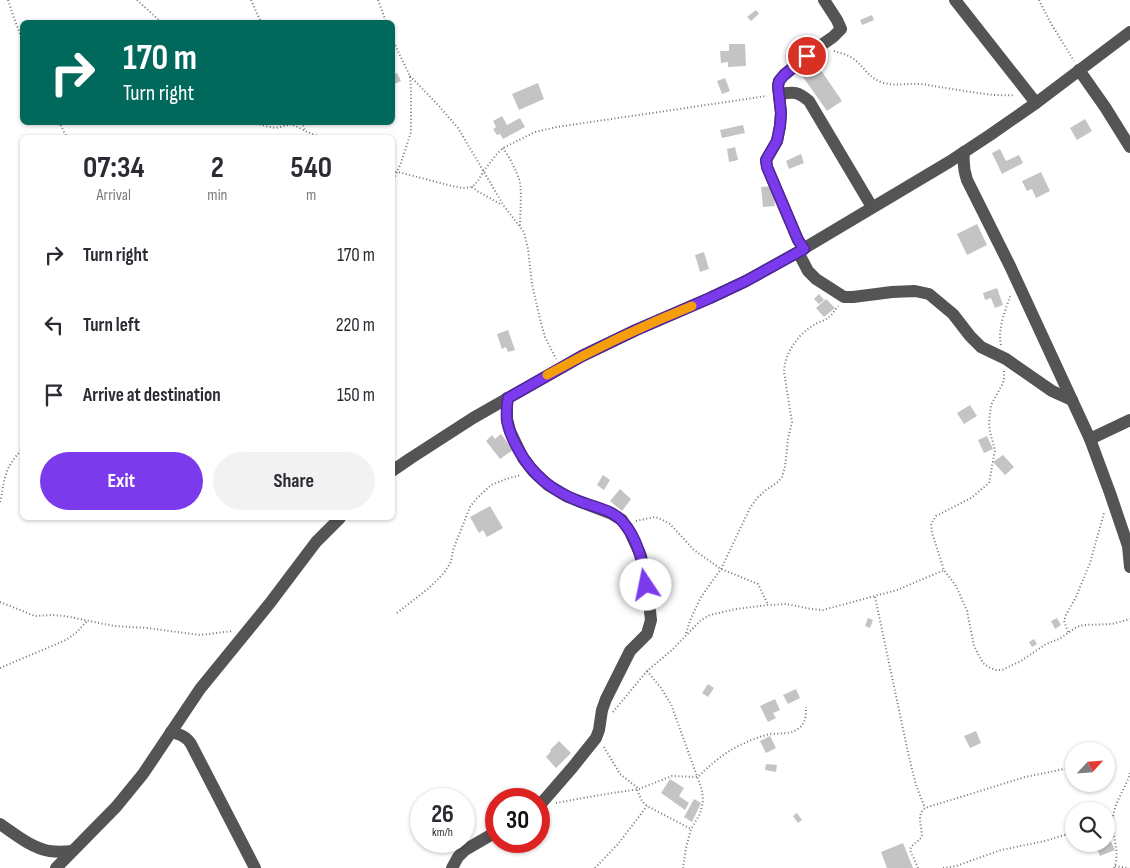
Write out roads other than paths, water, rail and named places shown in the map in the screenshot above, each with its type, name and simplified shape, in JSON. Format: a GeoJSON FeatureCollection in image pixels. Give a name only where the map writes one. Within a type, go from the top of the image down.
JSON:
{"type":"FeatureCollection","features":[{"type":"Feature","properties":{"kind":"street"},"geometry":{"type":"LineString","coordinates":[[824,0],[838,20],[841,29],[779,81],[780,126],[777,141],[766,160],[767,167],[798,240],[808,271],[816,279],[844,297],[892,292],[929,294],[953,314],[981,347],[1006,359],[1052,391],[1072,400]]}},
{"type":"Feature","properties":{"kind":"street"},"geometry":{"type":"LineString","coordinates":[[955,0],[1032,98]]}},
{"type":"Feature","properties":{"kind":"street"},"geometry":{"type":"LineString","coordinates":[[395,469],[466,422],[582,356],[746,281],[801,250],[964,152],[1032,98],[1079,70],[1130,32]]}},
{"type":"Feature","properties":{"kind":"street"},"geometry":{"type":"LineString","coordinates":[[1079,70],[1130,147]]}},
{"type":"Feature","properties":{"kind":"street"},"geometry":{"type":"LineString","coordinates":[[779,94],[800,93],[809,101],[872,207]]}},
{"type":"Feature","properties":{"kind":"street"},"geometry":{"type":"LineString","coordinates":[[964,152],[963,160],[967,180],[1017,280],[1090,439],[1129,546],[1130,567]]}},
{"type":"Feature","properties":{"kind":"street"},"geometry":{"type":"LineString","coordinates":[[948,162],[964,169]]}},
{"type":"Feature","properties":{"kind":"street"},"geometry":{"type":"LineString","coordinates":[[508,398],[507,419],[510,431],[523,458],[533,471],[548,485],[568,497],[612,514],[622,520],[630,532],[640,556],[649,600],[651,620],[648,634],[630,651],[602,710],[600,730],[596,738],[550,793]]}},
{"type":"Feature","properties":{"kind":"street"},"geometry":{"type":"LineString","coordinates":[[1090,439],[1130,420]]}},
{"type":"Feature","properties":{"kind":"street"},"geometry":{"type":"LineString","coordinates":[[56,868],[116,807],[143,774],[200,689],[270,603],[316,542],[338,520]]}},
{"type":"Feature","properties":{"kind":"street"},"geometry":{"type":"LineString","coordinates":[[171,732],[186,738],[191,744],[255,868]]}},
{"type":"Feature","properties":{"kind":"street"},"geometry":{"type":"LineString","coordinates":[[0,824],[39,848],[54,852],[72,852]]}},
{"type":"Feature","properties":{"kind":"street"},"geometry":{"type":"LineString","coordinates":[[452,868],[458,857],[465,850],[485,838]]}}]}
